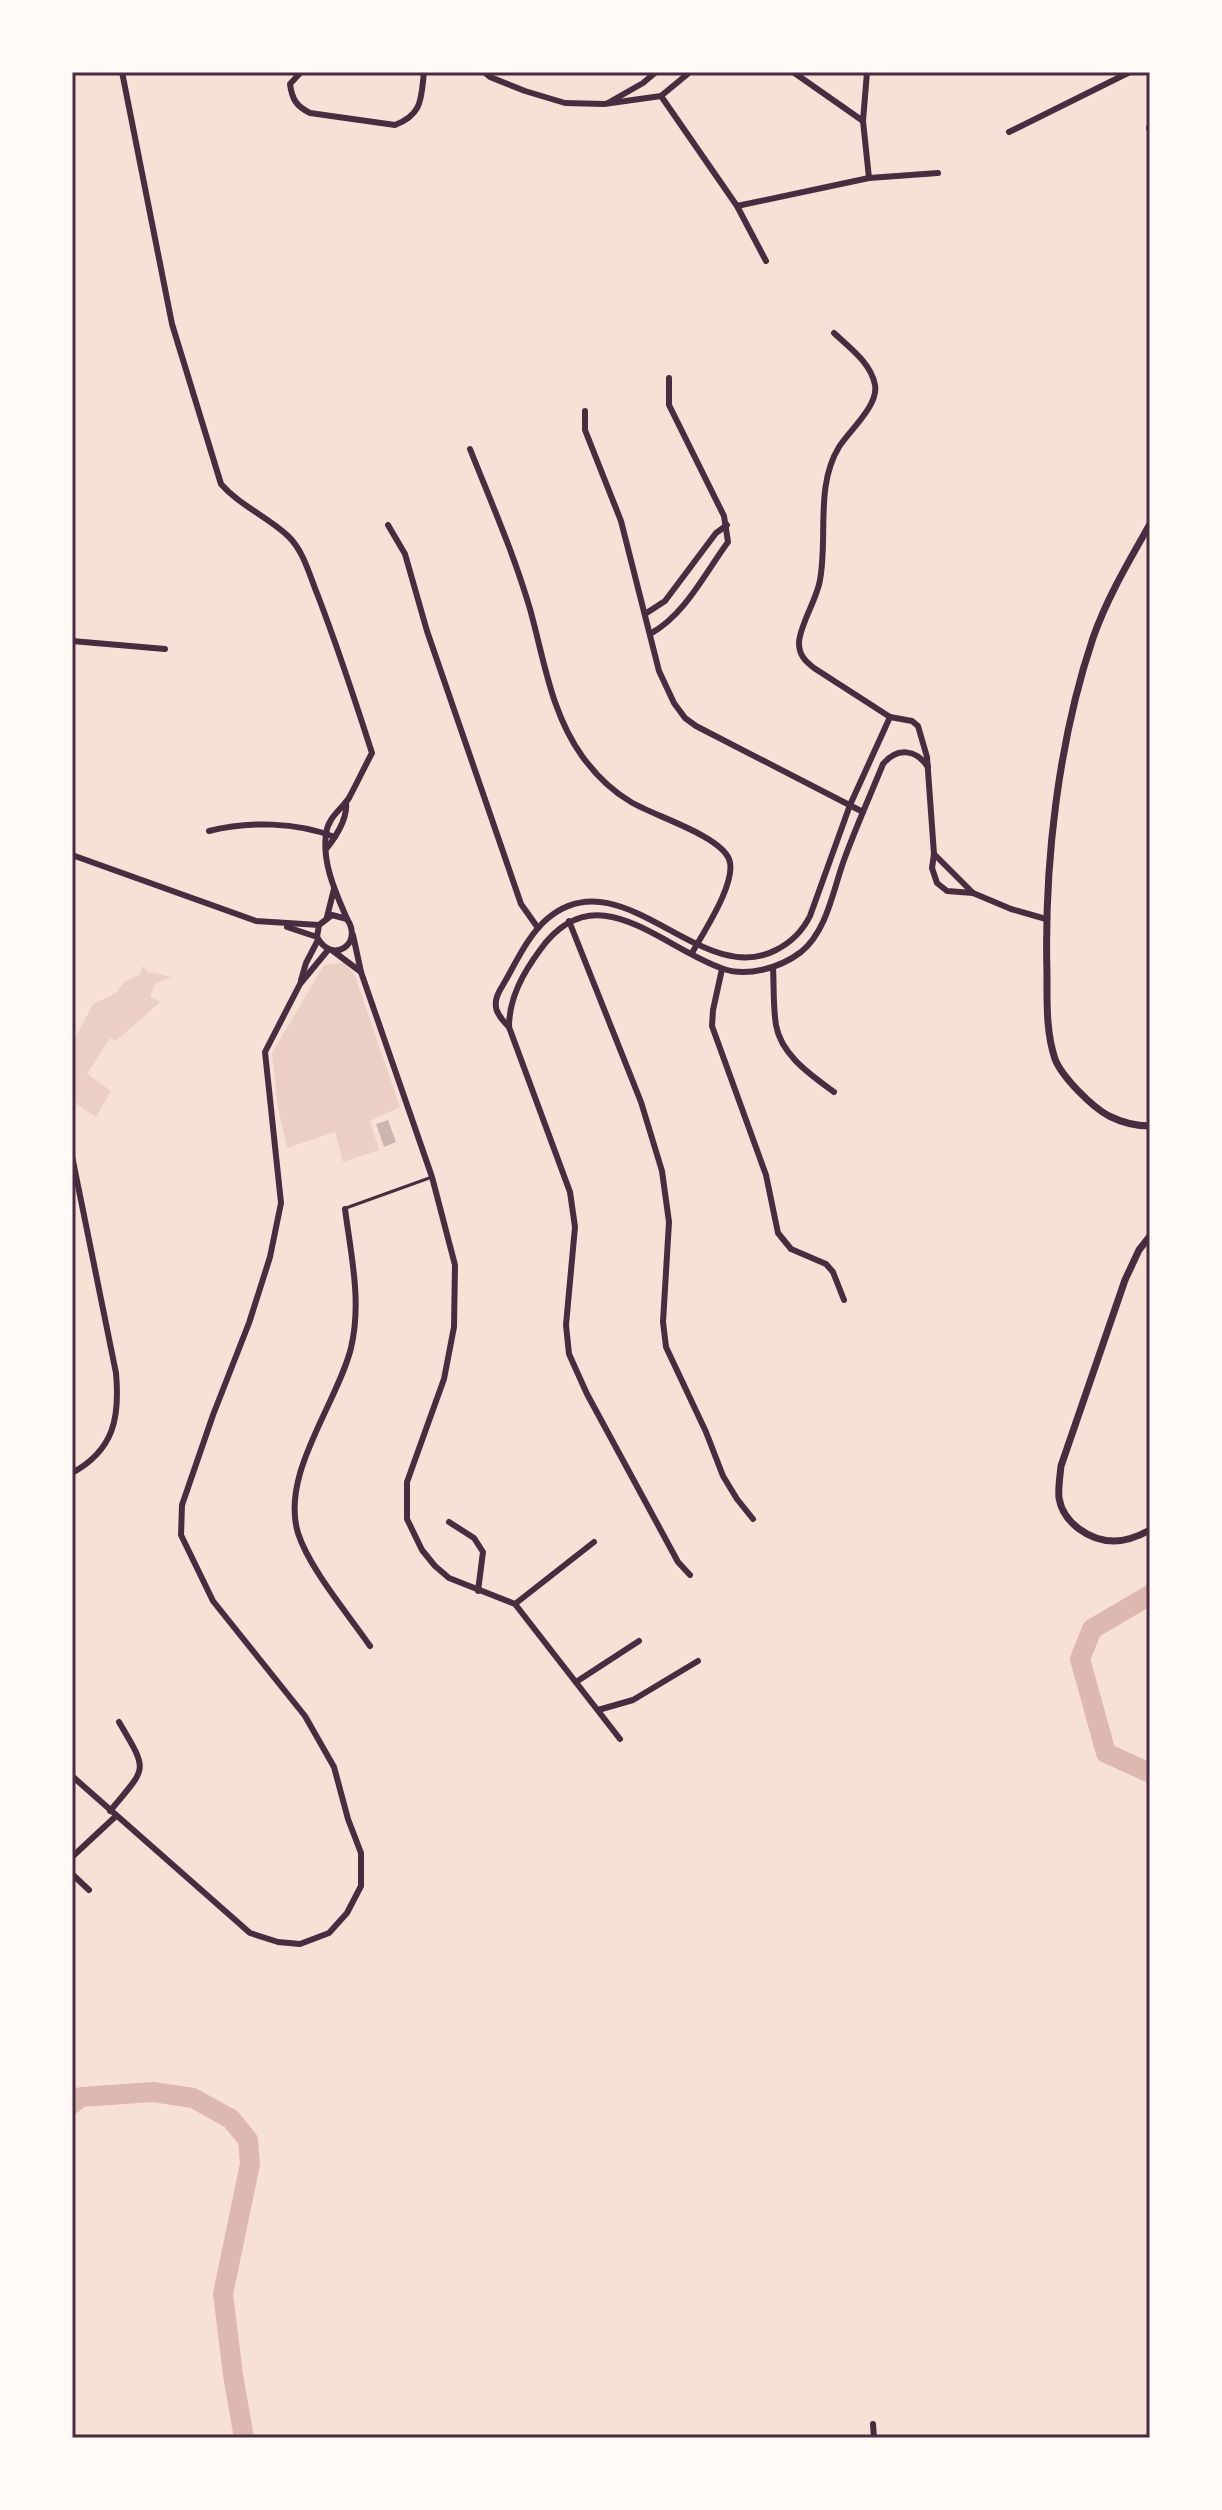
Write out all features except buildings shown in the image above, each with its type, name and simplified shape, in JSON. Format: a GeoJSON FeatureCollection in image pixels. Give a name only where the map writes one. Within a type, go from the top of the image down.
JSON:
{"type":"FeatureCollection","features":[{"type":"Feature","properties":{"kind":"street"},"geometry":{"type":"LineString","coordinates":[[122,72],[172,324],[221,484],[232,497],[288,537],[306,564],[340,653],[372,753],[346,802],[338,807],[326,834],[330,875],[353,935],[361,972],[432,1177],[455,1265],[454,1327],[444,1379],[407,1482],[407,1519],[422,1550],[449,1578],[515,1604],[620,1739]]}},
{"type":"Feature","properties":{"kind":"street"},"geometry":{"type":"LineString","coordinates":[[301,72],[290,84],[292,98],[298,107],[310,113],[395,125],[406,121],[421,102],[424,72]]}},
{"type":"Feature","properties":{"kind":"street"},"geometry":{"type":"LineString","coordinates":[[484,72],[525,91],[565,103],[604,104],[661,96],[690,72]]}},
{"type":"Feature","properties":{"kind":"street"},"geometry":{"type":"LineString","coordinates":[[604,104],[643,83],[656,72]]}},
{"type":"Feature","properties":{"kind":"street"},"geometry":{"type":"LineString","coordinates":[[793,72],[863,121]]}},
{"type":"Feature","properties":{"kind":"street"},"geometry":{"type":"LineString","coordinates":[[867,72],[863,121],[869,178]]}},
{"type":"Feature","properties":{"kind":"street"},"geometry":{"type":"LineString","coordinates":[[1009,132],[1130,72]]}},
{"type":"Feature","properties":{"kind":"street"},"geometry":{"type":"LineString","coordinates":[[661,96],[737,206],[766,261]]}},
{"type":"Feature","properties":{"kind":"street"},"geometry":{"type":"LineString","coordinates":[[737,206],[869,178],[938,173]]}},
{"type":"Feature","properties":{"kind":"street"},"geometry":{"type":"LineString","coordinates":[[834,333],[870,371],[876,386],[868,409],[838,448],[829,468],[820,579],[798,641],[804,661],[890,717],[912,721],[918,726],[928,767],[934,854],[932,868],[937,883],[947,891],[973,893],[1046,919]]}},
{"type":"Feature","properties":{"kind":"street"},"geometry":{"type":"LineString","coordinates":[[650,634],[663,627],[677,613],[728,542],[727,525],[669,405],[669,378]]}},
{"type":"Feature","properties":{"kind":"street"},"geometry":{"type":"LineString","coordinates":[[585,411],[585,430],[621,521],[665,689],[685,718],[863,812]]}},
{"type":"Feature","properties":{"kind":"street"},"geometry":{"type":"LineString","coordinates":[[470,449],[516,563],[542,661],[566,731],[592,769],[610,787],[630,802],[717,844],[728,857],[731,865],[728,883],[692,953]]}},
{"type":"Feature","properties":{"kind":"street"},"geometry":{"type":"LineString","coordinates":[[1150,524],[1113,591],[1092,641],[1070,727],[1054,819],[1046,919],[1048,1028],[1056,1062],[1089,1101],[1109,1116],[1150,1126]]}},
{"type":"Feature","properties":{"kind":"street"},"geometry":{"type":"LineString","coordinates":[[388,525],[405,554],[427,631],[521,904],[538,928]]}},
{"type":"Feature","properties":{"kind":"street"},"geometry":{"type":"LineString","coordinates":[[645,614],[665,601],[716,533],[727,525]]}},
{"type":"Feature","properties":{"kind":"street"},"geometry":{"type":"LineString","coordinates":[[72,641],[165,649]]}},
{"type":"Feature","properties":{"kind":"street"},"geometry":{"type":"LineString","coordinates":[[690,1575],[678,1562],[587,1394],[569,1354],[566,1325],[575,1227],[570,1192],[509,1027],[496,1010],[496,998],[538,928],[560,910],[577,903],[598,901],[616,904],[727,956],[753,958],[768,954],[794,939],[810,916],[850,805],[890,717]]}},
{"type":"Feature","properties":{"kind":"street"},"geometry":{"type":"LineString","coordinates":[[509,1027],[511,1001],[532,961],[557,928],[587,915],[614,917],[722,969],[754,971],[773,967],[800,952],[816,935],[883,764],[897,752],[909,752],[920,757],[928,767]]}},
{"type":"Feature","properties":{"kind":"street"},"geometry":{"type":"LineString","coordinates":[[327,848],[347,811],[346,802]]}},
{"type":"Feature","properties":{"kind":"street"},"geometry":{"type":"LineString","coordinates":[[209,831],[237,823],[292,827],[335,837]]}},
{"type":"Feature","properties":{"kind":"street"},"geometry":{"type":"LineString","coordinates":[[934,854],[973,893]]}},
{"type":"Feature","properties":{"kind":"street"},"geometry":{"type":"LineString","coordinates":[[72,855],[256,921],[319,925]]}},
{"type":"Feature","properties":{"kind":"street"},"geometry":{"type":"LineString","coordinates":[[72,1776],[250,1933],[278,1942],[300,1944],[329,1933],[347,1913],[361,1886],[361,1853],[334,1767],[305,1716],[213,1601],[181,1535],[182,1505],[249,1323],[270,1257],[281,1203],[265,1052],[300,984],[318,939],[319,925],[327,917],[334,889]]}},
{"type":"Feature","properties":{"kind":"street"},"geometry":{"type":"LineString","coordinates":[[327,917],[337,915],[347,919]]}},
{"type":"Feature","properties":{"kind":"street"},"geometry":{"type":"LineString","coordinates":[[569,921],[641,1102],[662,1171],[669,1222],[663,1322],[666,1347],[723,1476],[753,1519]]}},
{"type":"Feature","properties":{"kind":"street"},"geometry":{"type":"LineString","coordinates":[[279,924],[318,939],[361,972]]}},
{"type":"Feature","properties":{"kind":"street"},"geometry":{"type":"LineString","coordinates":[[300,984],[330,950],[344,948],[353,935]]}},
{"type":"Feature","properties":{"kind":"street"},"geometry":{"type":"LineString","coordinates":[[773,967],[776,1026],[782,1043],[807,1071],[834,1092]]}},
{"type":"Feature","properties":{"kind":"street"},"geometry":{"type":"LineString","coordinates":[[722,969],[712,1026],[766,1175],[778,1233],[791,1249],[826,1264],[833,1272],[844,1300]]}},
{"type":"Feature","properties":{"kind":"street"},"geometry":{"type":"LineString","coordinates":[[72,1159],[118,1395],[116,1423],[106,1444],[90,1462],[72,1473]]}},
{"type":"Feature","properties":{"kind":"street"},"geometry":{"type":"LineString","coordinates":[[345,1209],[357,1302],[351,1349],[303,1462],[294,1504],[297,1532],[310,1560],[370,1646]]}},
{"type":"Feature","properties":{"kind":"street"},"geometry":{"type":"LineString","coordinates":[[1150,1236],[1139,1250],[1125,1280],[1061,1466],[1059,1496],[1069,1520],[1095,1539],[1115,1541],[1135,1538],[1150,1530]]}},
{"type":"Feature","properties":{"kind":"street"},"geometry":{"type":"LineString","coordinates":[[449,1522],[474,1538],[483,1552],[478,1591]]}},
{"type":"Feature","properties":{"kind":"street"},"geometry":{"type":"LineString","coordinates":[[515,1604],[594,1542]]}},
{"type":"Feature","properties":{"kind":"street"},"geometry":{"type":"LineString","coordinates":[[576,1682],[639,1641]]}},
{"type":"Feature","properties":{"kind":"street"},"geometry":{"type":"LineString","coordinates":[[598,1710],[633,1700],[698,1661]]}},
{"type":"Feature","properties":{"kind":"street"},"geometry":{"type":"LineString","coordinates":[[72,1857],[113,1814],[139,1776],[140,1758],[119,1722]]}},
{"type":"Feature","properties":{"kind":"street"},"geometry":{"type":"LineString","coordinates":[[72,1874],[89,1890]]}},
{"type":"Feature","properties":{"kind":"street"},"geometry":{"type":"LineString","coordinates":[[873,2424],[874,2438]]}},
{"type":"Feature","properties":{"kind":"lane"},"geometry":{"type":"LineString","coordinates":[[345,1209],[432,1177]]}},
{"type":"Feature","properties":{"kind":"shaded area"},"geometry":{"type":"Polygon","coordinates":[[[345,963],[355,976],[400,1107],[370,1121],[379,1150],[343,1162],[335,1132],[287,1148],[278,1108],[272,1053],[324,965],[345,963]]]}},
{"type":"Feature","properties":{"kind":"shaded area"},"geometry":{"type":"Polygon","coordinates":[[[142,966],[148,972],[172,977],[155,984],[150,996],[160,1002],[116,1041],[110,1038],[87,1074],[111,1091],[96,1117],[72,1101],[72,1044],[93,1004],[116,993],[124,982],[140,974],[142,966]]]}},
{"type":"Feature","properties":{"kind":"waterway"},"geometry":{"type":"LineString","coordinates":[[1150,1595],[1092,1629],[1080,1659],[1106,1753],[1150,1773]]}},
{"type":"Feature","properties":{"kind":"waterway"},"geometry":{"type":"LineString","coordinates":[[72,2104],[81,2097],[153,2092],[193,2098],[231,2119],[248,2140],[250,2164],[223,2294],[244,2438]]}}]}
